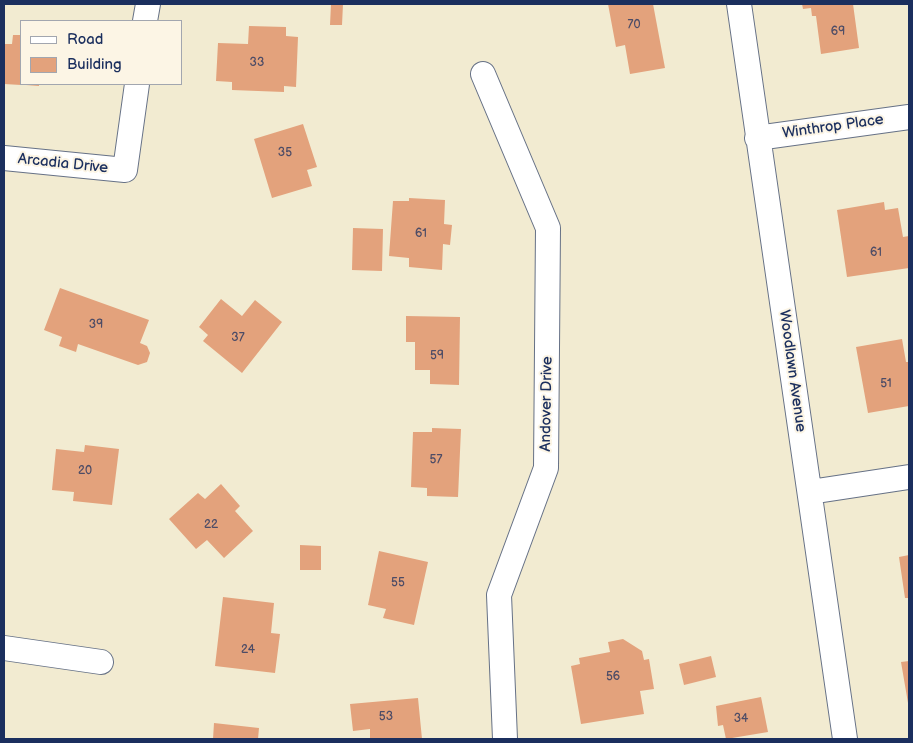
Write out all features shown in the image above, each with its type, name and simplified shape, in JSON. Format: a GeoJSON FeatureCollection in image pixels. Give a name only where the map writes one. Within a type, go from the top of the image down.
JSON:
{"type":"FeatureCollection","features":[{"type":"Feature","properties":{"kind":"street"},"geometry":{"type":"LineString","coordinates":[[145,20],[148,4]]}},
{"type":"Feature","properties":{"kind":"street","name":"Woodlawn Avenue"},"geometry":{"type":"LineString","coordinates":[[739,4],[845,739]]}},
{"type":"Feature","properties":{"kind":"street","name":"Andover Drive"},"geometry":{"type":"LineString","coordinates":[[482,74],[548,228],[546,468],[499,595],[505,739]]}},
{"type":"Feature","properties":{"kind":"street","name":"Arcadia Drive"},"geometry":{"type":"LineString","coordinates":[[4,158],[125,170],[136,85]]}},
{"type":"Feature","properties":{"kind":"street","name":"Winthrop Place"},"geometry":{"type":"LineString","coordinates":[[757,138],[909,117]]}},
{"type":"Feature","properties":{"kind":"street"},"geometry":{"type":"LineString","coordinates":[[810,492],[909,478]]}},
{"type":"Feature","properties":{"kind":"street"},"geometry":{"type":"LineString","coordinates":[[4,648],[101,662]]}},
{"type":"Feature","properties":{"kind":"building"},"geometry":{"type":"Polygon","coordinates":[[[331,4],[343,4],[342,25],[330,25],[331,4]]]}},
{"type":"Feature","properties":{"kind":"building"},"geometry":{"type":"Polygon","coordinates":[[[608,4],[653,4],[665,68],[630,74],[625,45],[616,47],[608,4]]]}},
{"type":"Feature","properties":{"kind":"building"},"geometry":{"type":"Polygon","coordinates":[[[802,4],[853,4],[859,48],[821,54],[816,16],[812,16],[811,8],[803,9],[802,4]]]}},
{"type":"Feature","properties":{"kind":"building"},"geometry":{"type":"Polygon","coordinates":[[[249,26],[286,27],[286,36],[298,37],[296,87],[284,86],[284,92],[232,90],[232,82],[216,81],[218,43],[248,44],[249,26]]]}},
{"type":"Feature","properties":{"kind":"building"},"geometry":{"type":"Polygon","coordinates":[[[13,35],[20,35],[20,85],[4,84],[4,44],[12,44],[13,35]]]}},
{"type":"Feature","properties":{"kind":"building"},"geometry":{"type":"Polygon","coordinates":[[[303,124],[317,167],[307,170],[312,186],[272,198],[254,139],[303,124]]]}},
{"type":"Feature","properties":{"kind":"building"},"geometry":{"type":"Polygon","coordinates":[[[409,198],[445,200],[444,224],[452,225],[450,245],[443,244],[442,270],[409,267],[409,258],[389,256],[393,201],[409,201],[409,198]]]}},
{"type":"Feature","properties":{"kind":"building"},"geometry":{"type":"Polygon","coordinates":[[[884,202],[885,210],[898,208],[903,237],[909,236],[909,268],[847,277],[837,210],[884,202]]]}},
{"type":"Feature","properties":{"kind":"building"},"geometry":{"type":"Polygon","coordinates":[[[353,228],[383,229],[382,271],[352,270],[353,228]]]}},
{"type":"Feature","properties":{"kind":"building"},"geometry":{"type":"Polygon","coordinates":[[[60,288],[149,320],[140,343],[147,346],[150,353],[147,362],[138,365],[78,344],[76,352],[59,346],[62,337],[44,330],[60,288]]]}},
{"type":"Feature","properties":{"kind":"building"},"geometry":{"type":"Polygon","coordinates":[[[221,299],[242,316],[255,300],[282,322],[242,373],[203,341],[208,335],[199,327],[221,299]]]}},
{"type":"Feature","properties":{"kind":"building"},"geometry":{"type":"Polygon","coordinates":[[[406,316],[460,317],[459,385],[430,384],[430,370],[415,370],[415,342],[406,342],[406,316]]]}},
{"type":"Feature","properties":{"kind":"building"},"geometry":{"type":"Polygon","coordinates":[[[902,339],[906,362],[909,362],[909,406],[868,413],[856,347],[902,339]]]}},
{"type":"Feature","properties":{"kind":"building"},"geometry":{"type":"Polygon","coordinates":[[[432,428],[461,429],[458,497],[427,496],[427,488],[411,487],[413,432],[432,432],[432,428]]]}},
{"type":"Feature","properties":{"kind":"building"},"geometry":{"type":"Polygon","coordinates":[[[85,445],[119,449],[112,505],[73,501],[74,492],[52,490],[56,449],[84,452],[85,445]]]}},
{"type":"Feature","properties":{"kind":"building"},"geometry":{"type":"Polygon","coordinates":[[[221,484],[240,506],[235,511],[253,531],[224,558],[207,540],[196,549],[169,519],[198,493],[205,499],[221,484]]]}},
{"type":"Feature","properties":{"kind":"building"},"geometry":{"type":"Polygon","coordinates":[[[300,545],[321,546],[321,570],[300,570],[300,545]]]}},
{"type":"Feature","properties":{"kind":"building"},"geometry":{"type":"Polygon","coordinates":[[[379,551],[428,562],[414,625],[383,618],[386,609],[368,605],[379,551]]]}},
{"type":"Feature","properties":{"kind":"building"},"geometry":{"type":"Polygon","coordinates":[[[909,555],[909,598],[905,598],[899,557],[909,555]]]}},
{"type":"Feature","properties":{"kind":"building"},"geometry":{"type":"Polygon","coordinates":[[[223,597],[274,603],[271,633],[280,634],[275,673],[215,666],[223,597]]]}},
{"type":"Feature","properties":{"kind":"building"},"geometry":{"type":"Polygon","coordinates":[[[623,639],[642,651],[644,660],[649,659],[654,689],[640,691],[644,714],[581,724],[571,666],[580,664],[579,658],[610,652],[608,642],[623,639]]]}},
{"type":"Feature","properties":{"kind":"building"},"geometry":{"type":"Polygon","coordinates":[[[711,656],[716,677],[684,685],[679,664],[711,656]]]}},
{"type":"Feature","properties":{"kind":"building"},"geometry":{"type":"Polygon","coordinates":[[[909,661],[909,703],[908,703],[901,662],[909,661]]]}},
{"type":"Feature","properties":{"kind":"building"},"geometry":{"type":"Polygon","coordinates":[[[761,697],[768,732],[726,739],[723,725],[718,726],[716,706],[761,697]]]}},
{"type":"Feature","properties":{"kind":"building"},"geometry":{"type":"Polygon","coordinates":[[[418,698],[422,739],[370,739],[370,729],[353,731],[350,704],[418,698]]]}},
{"type":"Feature","properties":{"kind":"building"},"geometry":{"type":"Polygon","coordinates":[[[214,723],[259,728],[258,739],[213,739],[214,723]]]}}]}
